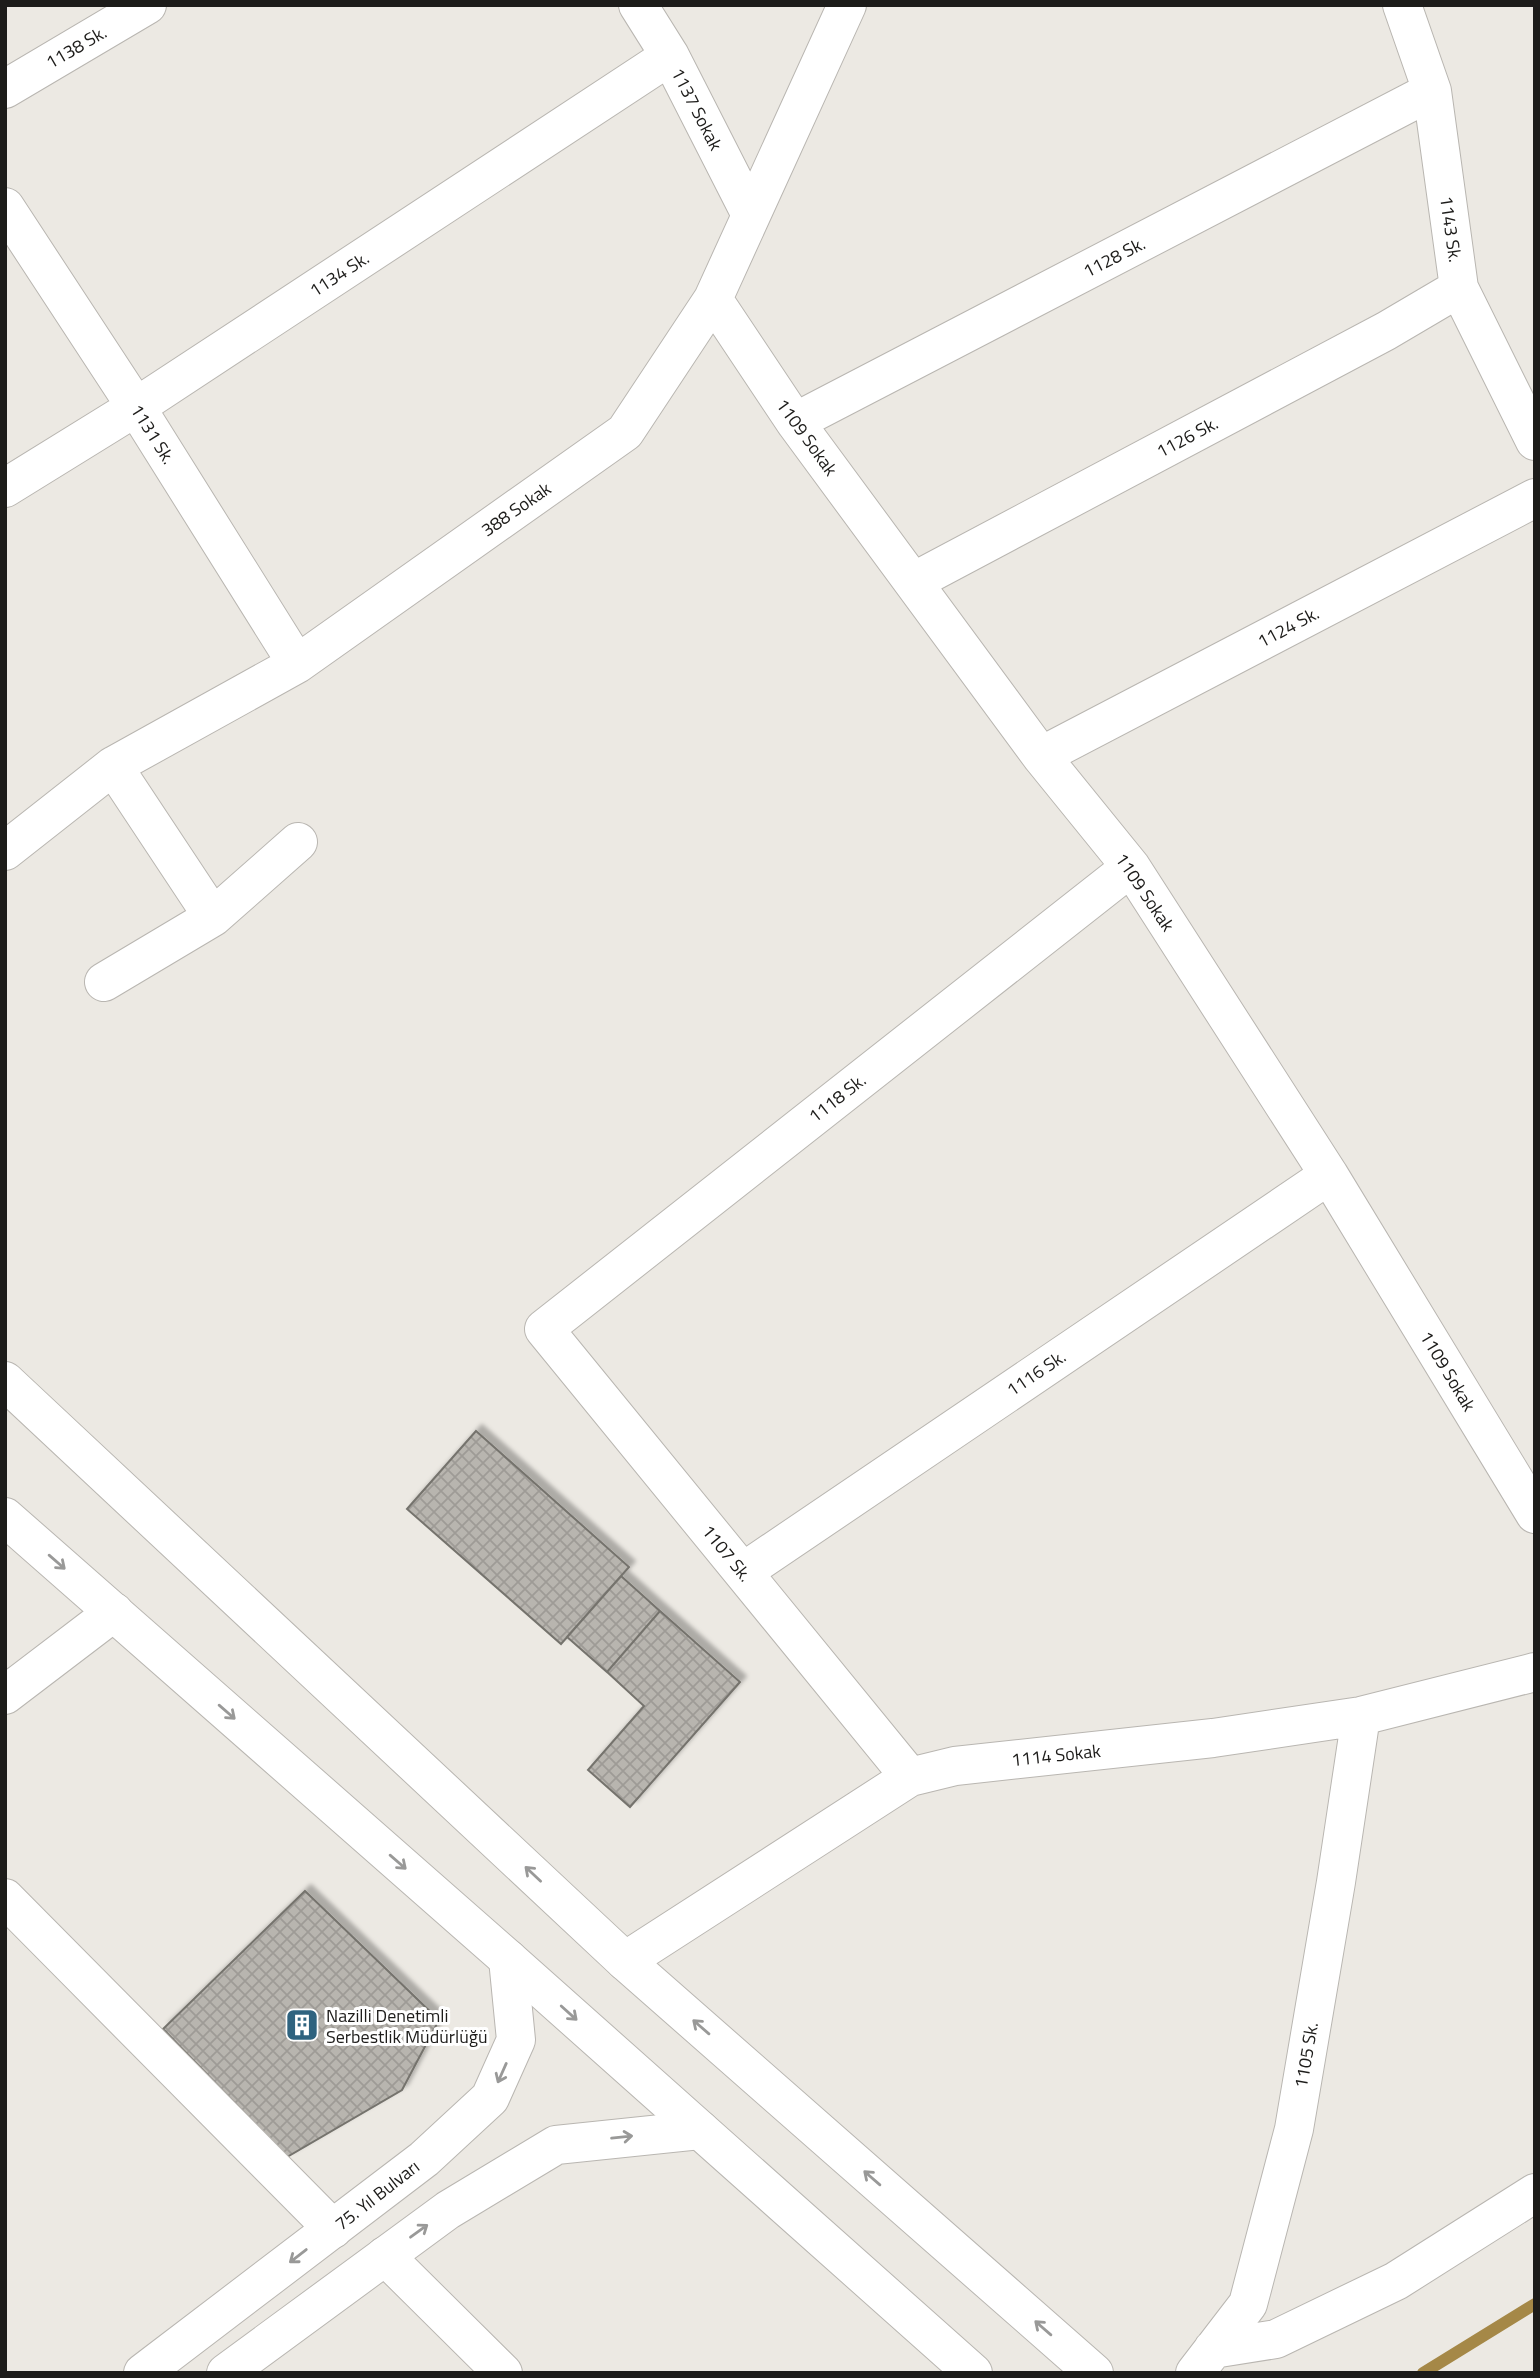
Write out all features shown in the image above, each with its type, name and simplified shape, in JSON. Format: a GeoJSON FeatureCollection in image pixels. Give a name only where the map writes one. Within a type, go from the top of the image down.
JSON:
{"type":"FeatureCollection","features":[{"type":"Feature","properties":{"kind":"main road","name":"1138 Sk."},"geometry":{"type":"LineString","coordinates":[[5,89],[147,5]]}},
{"type":"Feature","properties":{"kind":"main road","name":"1137 Sokak"},"geometry":{"type":"LineString","coordinates":[[638,5],[670,56],[751,215]]}},
{"type":"Feature","properties":{"kind":"main road","name":"388 Sokak"},"geometry":{"type":"LineString","coordinates":[[5,851],[113,766],[297,664],[625,432],[713,299],[847,5]]}},
{"type":"Feature","properties":{"kind":"main road","name":"1143 Sk."},"geometry":{"type":"LineString","coordinates":[[1402,5],[1432,91],[1459,288],[1535,441]]}},
{"type":"Feature","properties":{"kind":"main road","name":"1134 Sk."},"geometry":{"type":"LineString","coordinates":[[5,488],[136,407],[670,56]]}},
{"type":"Feature","properties":{"kind":"main road","name":"1128 Sk."},"geometry":{"type":"LineString","coordinates":[[795,422],[1432,91]]}},
{"type":"Feature","properties":{"kind":"main road","name":"1131 Sk."},"geometry":{"type":"LineString","coordinates":[[5,207],[136,407],[297,664]]}},
{"type":"Feature","properties":{"kind":"main road","name":"1126 Sk."},"geometry":{"type":"LineString","coordinates":[[913,582],[1386,331],[1459,288]]}},
{"type":"Feature","properties":{"kind":"main road","name":"1109 Sokak"},"geometry":{"type":"LineString","coordinates":[[713,299],[795,422],[1041,756],[1131,867],[1329,1175],[1535,1514]]}},
{"type":"Feature","properties":{"kind":"main road","name":"1124 Sk."},"geometry":{"type":"LineString","coordinates":[[1041,756],[1535,498]]}},
{"type":"Feature","properties":{"kind":"main road"},"geometry":{"type":"LineString","coordinates":[[113,766],[213,917]]}},
{"type":"Feature","properties":{"kind":"main road"},"geometry":{"type":"LineString","coordinates":[[104,982],[213,917],[298,842]]}},
{"type":"Feature","properties":{"kind":"main road","name":"1118 Sk."},"geometry":{"type":"LineString","coordinates":[[544,1329],[1131,867]]}},
{"type":"Feature","properties":{"kind":"main road","name":"1116 Sk."},"geometry":{"type":"LineString","coordinates":[[743,1572],[1329,1175]]}},
{"type":"Feature","properties":{"kind":"main road","name":"1107 Sk."},"geometry":{"type":"LineString","coordinates":[[544,1329],[910,1777]]}},
{"type":"Feature","properties":{"kind":"main road"},"geometry":{"type":"LineString","coordinates":[[5,1381],[625,1961],[1094,2373]]}},
{"type":"Feature","properties":{"kind":"main road"},"geometry":{"type":"LineString","coordinates":[[5,1517],[973,2373]]}},
{"type":"Feature","properties":{"kind":"main road"},"geometry":{"type":"LineString","coordinates":[[5,1695],[114,1612]]}},
{"type":"Feature","properties":{"kind":"main road","name":"1114 Sokak"},"geometry":{"type":"LineString","coordinates":[[625,1961],[910,1777],[955,1766],[1213,1738],[1361,1716],[1535,1672]]}},
{"type":"Feature","properties":{"kind":"main road","name":"1105 Sk."},"geometry":{"type":"LineString","coordinates":[[1204,2361],[1248,2304],[1294,2129],[1361,1716]]}},
{"type":"Feature","properties":{"kind":"main road"},"geometry":{"type":"LineString","coordinates":[[5,1898],[333,2229]]}},
{"type":"Feature","properties":{"kind":"main road","name":"75. Yıl Bulvarı"},"geometry":{"type":"LineString","coordinates":[[143,2373],[424,2159],[490,2098],[516,2040],[508,1959]]}},
{"type":"Feature","properties":{"kind":"main road"},"geometry":{"type":"LineString","coordinates":[[226,2373],[448,2210],[556,2145],[700,2130]]}},
{"type":"Feature","properties":{"kind":"main road"},"geometry":{"type":"LineString","coordinates":[[1204,2361],[1276,2339],[1396,2281],[1535,2193]]}},
{"type":"Feature","properties":{"kind":"main road"},"geometry":{"type":"LineString","coordinates":[[385,2256],[503,2373]]}},
{"type":"Feature","properties":{"kind":"building"},"geometry":{"type":"Polygon","coordinates":[[[476,1431],[629,1567],[561,1644],[407,1509],[476,1431]]]}},
{"type":"Feature","properties":{"kind":"building"},"geometry":{"type":"Polygon","coordinates":[[[621,1576],[660,1611],[607,1672],[567,1637],[621,1576]]]}},
{"type":"Feature","properties":{"kind":"building"},"geometry":{"type":"Polygon","coordinates":[[[660,1611],[740,1682],[630,1807],[588,1770],[644,1706],[607,1672],[660,1611]]]}},
{"type":"Feature","properties":{"kind":"building","name":"Nazilli Denetimli Serbestlik Müdürlüğü"},"geometry":{"type":"Polygon","coordinates":[[[305,1891],[439,2020],[402,2090],[287,2157],[163,2029],[305,1891]]]}},
{"type":"Feature","properties":{"kind":"waterway"},"geometry":{"type":"LineString","coordinates":[[1423,2373],[1535,2304]]}},
{"type":"Feature","properties":{"kind":"place","name":"Nazilli Denetimli Serbestlik Müdürlüğü"},"geometry":{"type":"Point","coordinates":[302,2025]}}]}
